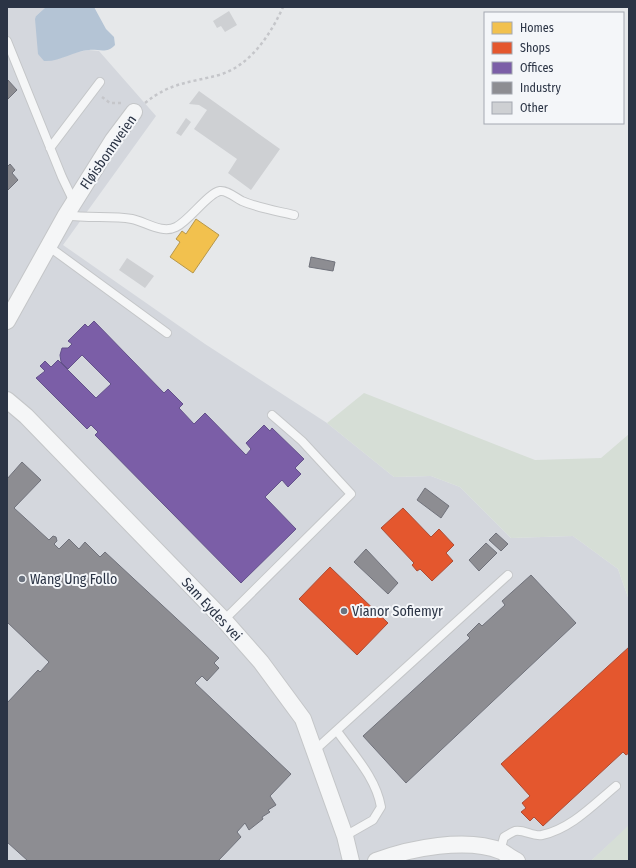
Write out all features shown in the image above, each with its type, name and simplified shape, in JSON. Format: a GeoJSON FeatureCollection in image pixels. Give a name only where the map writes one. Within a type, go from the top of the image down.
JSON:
{"type":"FeatureCollection","features":[{"type":"Feature","properties":{"kind":"street","name":"Fløisbonnveien"},"geometry":{"type":"LineString","coordinates":[[8,316],[70,208],[113,140],[137,110]]}},
{"type":"Feature","properties":{"kind":"street","name":"Sam Eydes vei"},"geometry":{"type":"LineString","coordinates":[[7,400],[26,416],[224,620],[261,662],[302,719],[315,750],[345,836],[351,861]]}},
{"type":"Feature","properties":{"kind":"street"},"geometry":{"type":"LineString","coordinates":[[376,861],[395,854],[433,846],[471,845],[500,851],[517,861]]}},
{"type":"Feature","properties":{"kind":"lane"},"geometry":{"type":"LineString","coordinates":[[7,41],[50,148],[70,208],[83,218],[132,219],[163,229],[174,228],[183,223],[219,191],[225,191],[241,201],[260,208],[294,215]]}},
{"type":"Feature","properties":{"kind":"lane"},"geometry":{"type":"LineString","coordinates":[[50,148],[100,82]]}},
{"type":"Feature","properties":{"kind":"lane"},"geometry":{"type":"LineString","coordinates":[[48,246],[167,333]]}},
{"type":"Feature","properties":{"kind":"lane"},"geometry":{"type":"LineString","coordinates":[[224,620],[351,494],[302,441],[272,415]]}},
{"type":"Feature","properties":{"kind":"lane"},"geometry":{"type":"LineString","coordinates":[[315,750],[508,575]]}},
{"type":"Feature","properties":{"kind":"lane"},"geometry":{"type":"LineString","coordinates":[[337,731],[372,781],[378,794],[381,807],[373,820],[345,836]]}},
{"type":"Feature","properties":{"kind":"lane"},"geometry":{"type":"LineString","coordinates":[[500,851],[504,837],[516,830],[539,836],[551,833],[566,826],[616,786]]}},
{"type":"Feature","properties":{"kind":"path","name":"Fløisbonnveien"},"geometry":{"type":"LineString","coordinates":[[137,110],[158,92],[177,84],[221,74],[245,62],[264,40],[283,7]]}},
{"type":"Feature","properties":{"kind":"path"},"geometry":{"type":"LineString","coordinates":[[93,91],[110,103],[134,103],[137,110]]}},
{"type":"Feature","properties":{"kind":"shaded area"},"geometry":{"type":"Polygon","coordinates":[[[7,7],[46,7],[36,16],[36,23],[61,58],[72,53],[89,50],[99,51],[156,116],[63,245],[205,344],[327,423],[394,477],[431,476],[460,487],[511,538],[573,536],[618,569],[629,600],[629,826],[591,861],[7,861],[7,7]]]}},
{"type":"Feature","properties":{"kind":"shaded area"},"geometry":{"type":"Polygon","coordinates":[[[364,393],[535,460],[601,458],[629,434],[629,600],[618,569],[573,536],[511,538],[460,487],[431,476],[394,477],[327,423],[364,393]]]}},
{"type":"Feature","properties":{"kind":"shaded area"},"geometry":{"type":"Polygon","coordinates":[[[629,825],[629,861],[591,861],[629,825]]]}},
{"type":"Feature","properties":{"kind":"water"},"geometry":{"type":"Polygon","coordinates":[[[46,7],[94,7],[106,29],[114,37],[115,45],[106,50],[77,52],[56,60],[44,61],[38,54],[35,19],[36,16],[46,7]]]}},
{"type":"Feature","properties":{"kind":"building: Homes"},"geometry":{"type":"Polygon","coordinates":[[[196,219],[219,235],[193,273],[170,257],[180,242],[176,239],[182,231],[186,234],[196,219]]]}},
{"type":"Feature","properties":{"kind":"building: Shops"},"geometry":{"type":"Polygon","coordinates":[[[403,508],[431,537],[439,529],[454,545],[446,553],[453,561],[432,581],[420,569],[417,571],[412,565],[414,563],[381,528],[403,508]]]}},
{"type":"Feature","properties":{"kind":"building: Shops"},"geometry":{"type":"Polygon","coordinates":[[[330,567],[388,623],[357,655],[299,599],[330,567]]]}},
{"type":"Feature","properties":{"kind":"building: Shops"},"geometry":{"type":"Polygon","coordinates":[[[629,647],[629,753],[626,755],[623,752],[543,826],[534,817],[530,821],[521,812],[526,808],[522,803],[530,796],[501,764],[629,647]]]}},
{"type":"Feature","properties":{"kind":"building: Offices"},"geometry":{"type":"Polygon","coordinates":[[[94,321],[164,393],[168,389],[183,404],[179,408],[194,424],[205,413],[246,455],[251,449],[246,443],[264,425],[270,431],[272,428],[304,459],[295,468],[301,474],[288,487],[282,480],[265,497],[296,529],[241,583],[95,435],[98,432],[91,425],[87,429],[36,378],[45,371],[40,366],[45,361],[51,367],[58,360],[96,398],[111,384],[82,355],[68,369],[61,362],[60,355],[62,348],[68,348],[72,344],[68,341],[85,324],[88,327],[94,321]]]}},
{"type":"Feature","properties":{"kind":"building: Industry"},"geometry":{"type":"Polygon","coordinates":[[[7,79],[17,90],[7,100],[7,79]]]}},
{"type":"Feature","properties":{"kind":"building: Industry"},"geometry":{"type":"Polygon","coordinates":[[[10,164],[15,170],[12,173],[18,180],[7,191],[7,167],[10,164]]]}},
{"type":"Feature","properties":{"kind":"building: Industry"},"geometry":{"type":"Polygon","coordinates":[[[311,257],[335,262],[333,271],[309,267],[311,257]]]}},
{"type":"Feature","properties":{"kind":"building: Industry"},"geometry":{"type":"Polygon","coordinates":[[[22,462],[41,480],[14,508],[49,540],[53,536],[56,537],[57,541],[54,544],[59,549],[69,539],[79,549],[85,542],[100,557],[105,552],[219,658],[214,663],[219,668],[207,681],[202,676],[195,683],[291,774],[270,796],[276,805],[268,810],[270,812],[262,817],[263,819],[249,830],[245,823],[237,832],[241,837],[218,861],[28,861],[7,842],[7,703],[38,670],[40,672],[49,662],[7,622],[7,479],[22,462]]]}},
{"type":"Feature","properties":{"kind":"building: Industry"},"geometry":{"type":"Polygon","coordinates":[[[425,488],[449,506],[441,518],[417,500],[425,488]]]}},
{"type":"Feature","properties":{"kind":"building: Industry"},"geometry":{"type":"Polygon","coordinates":[[[496,533],[508,544],[501,551],[489,540],[496,533]]]}},
{"type":"Feature","properties":{"kind":"building: Industry"},"geometry":{"type":"Polygon","coordinates":[[[486,543],[497,553],[479,571],[469,560],[486,543]]]}},
{"type":"Feature","properties":{"kind":"building: Industry"},"geometry":{"type":"Polygon","coordinates":[[[366,549],[398,583],[388,594],[354,562],[366,549]]]}},
{"type":"Feature","properties":{"kind":"building: Industry"},"geometry":{"type":"Polygon","coordinates":[[[531,575],[576,623],[406,783],[363,736],[470,638],[467,635],[479,623],[482,626],[505,605],[502,601],[531,575]]]}},
{"type":"Feature","properties":{"kind":"building: Other"},"geometry":{"type":"Polygon","coordinates":[[[229,11],[237,25],[225,32],[221,26],[217,28],[213,21],[229,11]]]}},
{"type":"Feature","properties":{"kind":"building: Other"},"geometry":{"type":"Polygon","coordinates":[[[199,91],[280,149],[251,190],[228,173],[237,159],[194,129],[207,110],[199,105],[189,104],[199,91]]]}},
{"type":"Feature","properties":{"kind":"building: Other"},"geometry":{"type":"Polygon","coordinates":[[[186,118],[191,122],[181,136],[176,133],[186,118]]]}},
{"type":"Feature","properties":{"kind":"building: Other"},"geometry":{"type":"Polygon","coordinates":[[[127,258],[154,276],[145,288],[119,270],[127,258]]]}},
{"type":"Feature","properties":{"kind":"place","name":"Wang Ung Follo"},"geometry":{"type":"Point","coordinates":[22,579]}},
{"type":"Feature","properties":{"kind":"place","name":"Vianor Sofiemyr"},"geometry":{"type":"Point","coordinates":[344,611]}}]}
